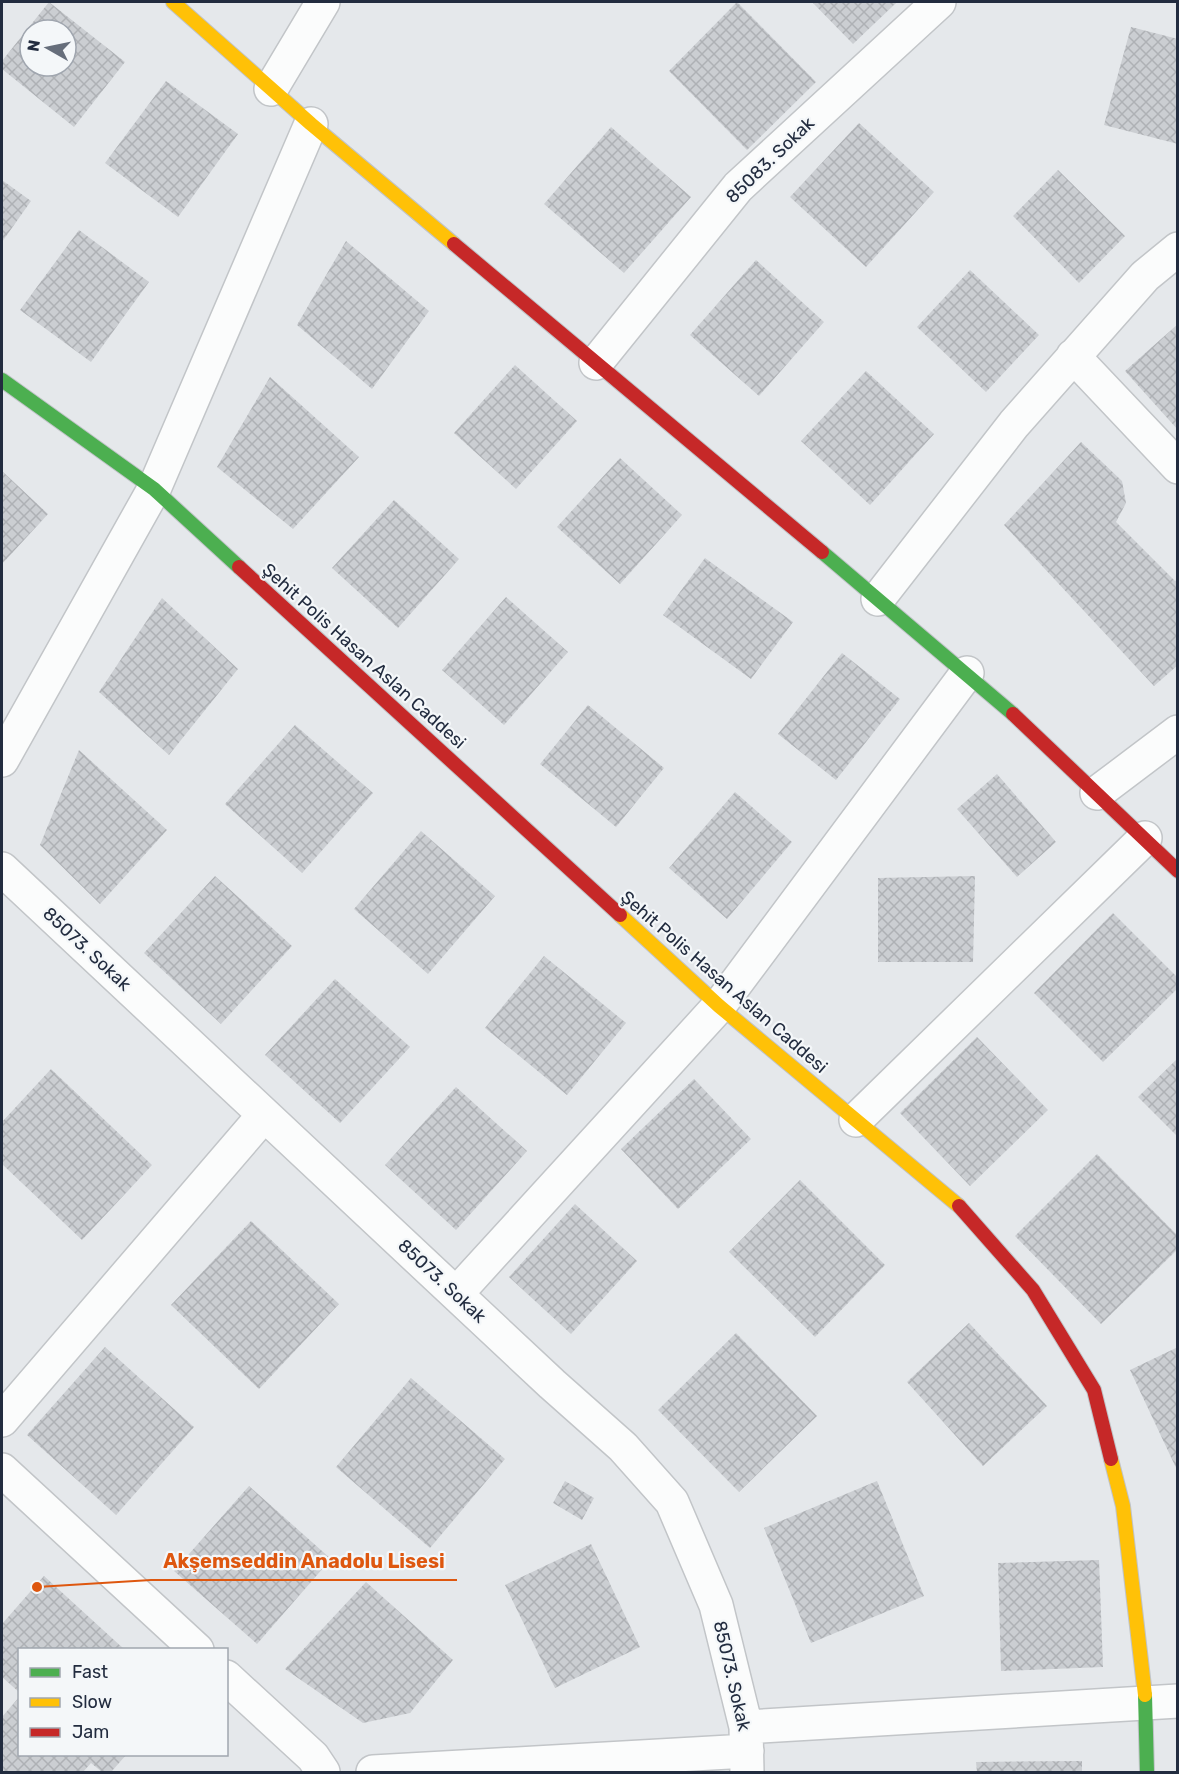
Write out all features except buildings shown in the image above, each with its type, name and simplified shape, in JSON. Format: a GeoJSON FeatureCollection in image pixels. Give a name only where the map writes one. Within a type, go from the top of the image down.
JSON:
{"type":"FeatureCollection","features":[{"type":"Feature","properties":{"kind":"street"},"geometry":{"type":"LineString","coordinates":[[173,2],[311,124],[967,673],[1178,871]]}},
{"type":"Feature","properties":{"kind":"street"},"geometry":{"type":"LineString","coordinates":[[271,89],[323,2]]}},
{"type":"Feature","properties":{"kind":"street","name":"85083. Sokak"},"geometry":{"type":"LineString","coordinates":[[596,363],[738,187],[939,2]]}},
{"type":"Feature","properties":{"kind":"street"},"geometry":{"type":"LineString","coordinates":[[2,760],[154,489],[311,124]]}},
{"type":"Feature","properties":{"kind":"street"},"geometry":{"type":"LineString","coordinates":[[878,599],[1014,424],[1145,276],[1178,249]]}},
{"type":"Feature","properties":{"kind":"street"},"geometry":{"type":"LineString","coordinates":[[1073,356],[1178,467]]}},
{"type":"Feature","properties":{"kind":"street","name":"Şehit Polis Hasan Aslan Caddesi"},"geometry":{"type":"LineString","coordinates":[[2,380],[154,489],[719,1006],[964,1211],[1033,1290],[1094,1390],[1123,1506],[1162,1702],[1147,1773]]}},
{"type":"Feature","properties":{"kind":"street"},"geometry":{"type":"LineString","coordinates":[[456,1294],[719,1006],[967,673]]}},
{"type":"Feature","properties":{"kind":"street"},"geometry":{"type":"LineString","coordinates":[[1097,794],[1178,732]]}},
{"type":"Feature","properties":{"kind":"street"},"geometry":{"type":"LineString","coordinates":[[856,1120],[1144,838]]}},
{"type":"Feature","properties":{"kind":"street","name":"85073. Sokak"},"geometry":{"type":"LineString","coordinates":[[2,869],[623,1447],[672,1502],[716,1605],[747,1750]]}},
{"type":"Feature","properties":{"kind":"street"},"geometry":{"type":"LineString","coordinates":[[2,1420],[264,1115]]}},
{"type":"Feature","properties":{"kind":"street"},"geometry":{"type":"LineString","coordinates":[[2,1470],[195,1648]]}},
{"type":"Feature","properties":{"kind":"street"},"geometry":{"type":"LineString","coordinates":[[228,1679],[313,1756],[323,1773]]}},
{"type":"Feature","properties":{"kind":"street"},"geometry":{"type":"LineString","coordinates":[[373,1773],[747,1750],[1162,1702]]}},
{"type":"Feature","properties":{"kind":"traffic: fast"},"geometry":{"type":"LineString","coordinates":[[2,380],[154,489],[239,567]]}},
{"type":"Feature","properties":{"kind":"traffic: fast"},"geometry":{"type":"LineString","coordinates":[[822,552],[1013,714]]}},
{"type":"Feature","properties":{"kind":"traffic: fast"},"geometry":{"type":"LineString","coordinates":[[1145,1695],[1147,1772]]}},
{"type":"Feature","properties":{"kind":"traffic: slow"},"geometry":{"type":"LineString","coordinates":[[173,2],[311,124],[454,244]]}},
{"type":"Feature","properties":{"kind":"traffic: slow"},"geometry":{"type":"LineString","coordinates":[[620,915],[719,1006],[959,1206]]}},
{"type":"Feature","properties":{"kind":"traffic: slow"},"geometry":{"type":"LineString","coordinates":[[1111,1459],[1123,1506],[1145,1695]]}},
{"type":"Feature","properties":{"kind":"traffic: jam"},"geometry":{"type":"LineString","coordinates":[[454,244],[822,552]]}},
{"type":"Feature","properties":{"kind":"traffic: jam"},"geometry":{"type":"LineString","coordinates":[[239,567],[620,915]]}},
{"type":"Feature","properties":{"kind":"traffic: jam"},"geometry":{"type":"LineString","coordinates":[[1013,714],[1178,871]]}},
{"type":"Feature","properties":{"kind":"traffic: jam"},"geometry":{"type":"LineString","coordinates":[[959,1206],[1033,1290],[1094,1390],[1111,1459]]}},
{"type":"Feature","properties":{"kind":"place","name":"Akşemseddin Anadolu Lisesi"},"geometry":{"type":"Point","coordinates":[37,1587]}}]}
